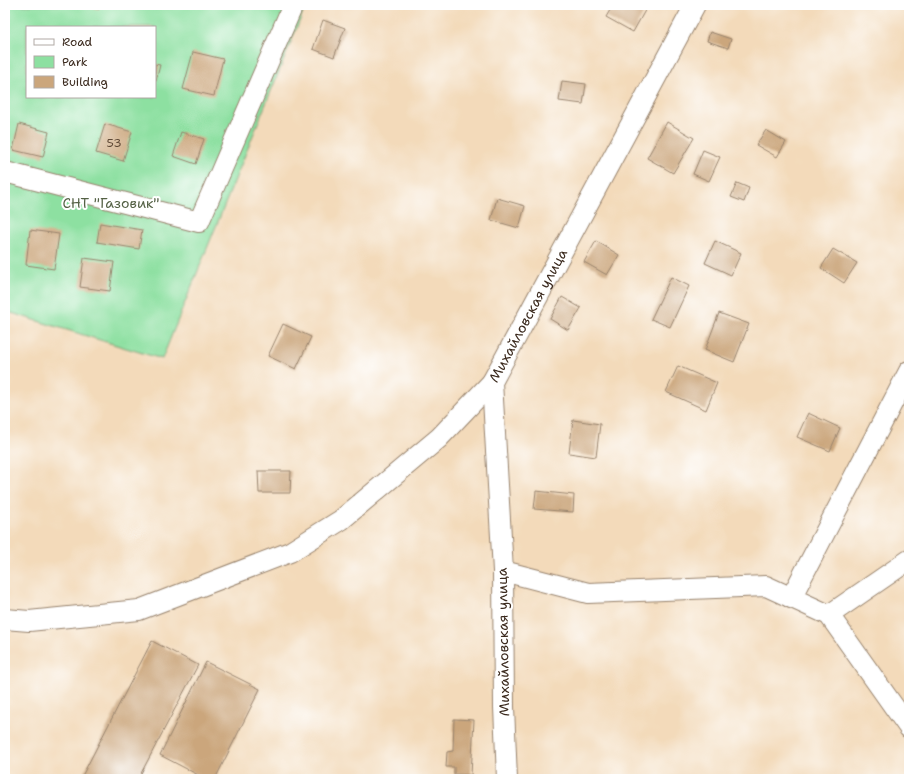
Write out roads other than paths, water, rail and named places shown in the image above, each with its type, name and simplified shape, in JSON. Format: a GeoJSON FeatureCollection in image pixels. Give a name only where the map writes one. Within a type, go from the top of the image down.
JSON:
{"type":"FeatureCollection","features":[{"type":"Feature","properties":{"kind":"street"},"geometry":{"type":"LineString","coordinates":[[5,172],[200,222],[293,5]]}},
{"type":"Feature","properties":{"kind":"street","name":"Михайловская улица"},"geometry":{"type":"LineString","coordinates":[[507,779],[504,707],[503,571],[492,382],[695,5]]}},
{"type":"Feature","properties":{"kind":"street"},"geometry":{"type":"LineString","coordinates":[[791,598],[909,371]]}},
{"type":"Feature","properties":{"kind":"street"},"geometry":{"type":"LineString","coordinates":[[5,619],[29,620],[140,610],[290,552],[341,520],[439,438],[492,382]]}},
{"type":"Feature","properties":{"kind":"street"},"geometry":{"type":"LineString","coordinates":[[829,615],[909,560]]}},
{"type":"Feature","properties":{"kind":"street"},"geometry":{"type":"LineString","coordinates":[[503,571],[588,593],[766,586],[829,615],[909,728]]}},
{"type":"Feature","properties":{"kind":"park label","name":"СНТ \"Газовик\""},"geometry":{"type":"Point","coordinates":[111,203]}}]}
